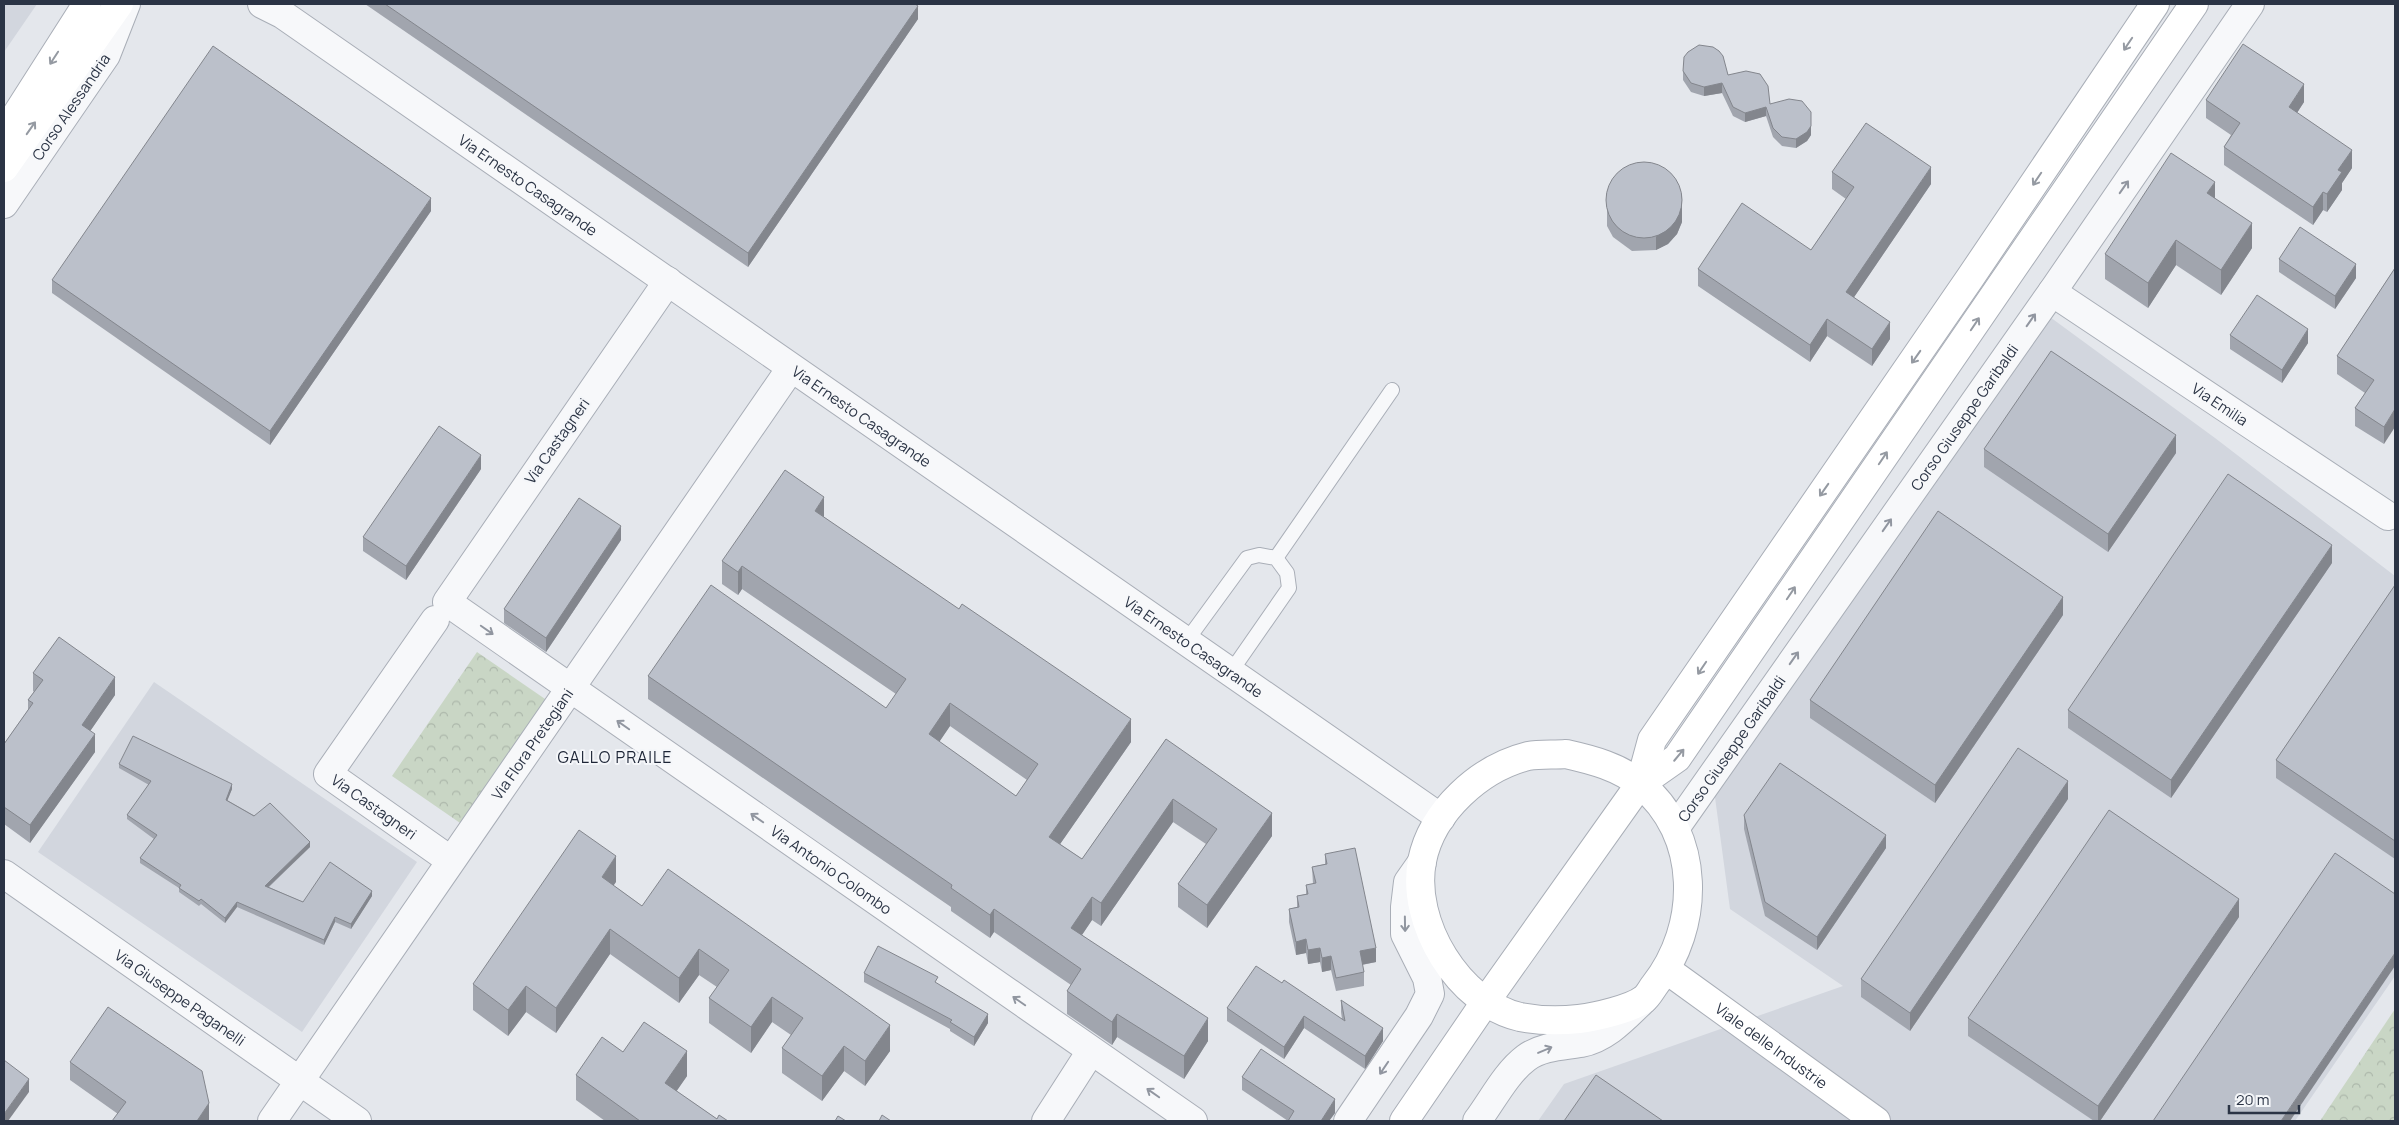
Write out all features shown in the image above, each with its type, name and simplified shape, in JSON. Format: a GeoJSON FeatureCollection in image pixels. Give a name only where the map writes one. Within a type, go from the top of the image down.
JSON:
{"type":"FeatureCollection","features":[{"type":"Feature","properties":{"kind":"street"},"geometry":{"type":"LineString","coordinates":[[4,134],[87,4]]}},
{"type":"Feature","properties":{"kind":"street"},"geometry":{"type":"LineString","coordinates":[[4,168],[119,4]]}},
{"type":"Feature","properties":{"kind":"street","name":"Corso Alessandria"},"geometry":{"type":"LineString","coordinates":[[4,204],[106,55],[126,4]]}},
{"type":"Feature","properties":{"kind":"street"},"geometry":{"type":"LineString","coordinates":[[1404,1121],[1640,784],[1652,740],[1970,278],[2155,4]]}},
{"type":"Feature","properties":{"kind":"street"},"geometry":{"type":"LineString","coordinates":[[1640,784],[1678,758],[2194,4]]}},
{"type":"Feature","properties":{"kind":"street","name":"Corso Giuseppe Garibaldi"},"geometry":{"type":"LineString","coordinates":[[1676,827],[2052,292],[2250,4]]}},
{"type":"Feature","properties":{"kind":"street","name":"Via Ernesto Casagrande"},"geometry":{"type":"LineString","coordinates":[[272,7],[1186,643],[1441,818]]}},
{"type":"Feature","properties":{"kind":"street","name":"Via Castagneri"},"geometry":{"type":"LineString","coordinates":[[450,860],[328,774],[668,281]]}},
{"type":"Feature","properties":{"kind":"street","name":"Via Emilia"},"geometry":{"type":"LineString","coordinates":[[2052,292],[2388,516]]}},
{"type":"Feature","properties":{"kind":"street","name":"Via Flora Pretegiani"},"geometry":{"type":"LineString","coordinates":[[272,1121],[450,860],[791,368]]}},
{"type":"Feature","properties":{"kind":"street","name":"Via Antonio Colombo"},"geometry":{"type":"LineString","coordinates":[[441,611],[570,688],[1192,1121]]}},
{"type":"Feature","properties":{"kind":"street","name":"Corso Giuseppe Garibaldi"},"geometry":{"type":"LineString","coordinates":[[1348,1121],[1419,1016],[1430,994],[1427,978],[1405,934],[1405,907],[1408,882],[1422,862],[1441,818],[1464,790],[1494,768],[1529,756],[1566,754],[1603,762],[1640,784],[1665,810],[1676,827],[1684,848],[1690,890],[1682,932],[1667,970],[1643,1000],[1616,1026],[1595,1038],[1581,1043],[1557,1045],[1527,1057],[1507,1079],[1477,1121]]}},
{"type":"Feature","properties":{"kind":"street","name":"Corso Giuseppe Garibaldi"},"geometry":{"type":"LineString","coordinates":[[1422,862],[1422,896],[1428,926],[1450,969],[1486,1002],[1519,1016],[1559,1022],[1609,1013],[1643,1000]]}},
{"type":"Feature","properties":{"kind":"street","name":"Via Giuseppe Paganelli"},"geometry":{"type":"LineString","coordinates":[[4,874],[357,1121]]}},
{"type":"Feature","properties":{"kind":"street","name":"Viale delle Industrie"},"geometry":{"type":"LineString","coordinates":[[1667,970],[1876,1121]]}},
{"type":"Feature","properties":{"kind":"street"},"geometry":{"type":"LineString","coordinates":[[1046,1121],[1091,1051]]}},
{"type":"Feature","properties":{"kind":"lane"},"geometry":{"type":"LineString","coordinates":[[1276,558],[1392,390]]}},
{"type":"Feature","properties":{"kind":"lane"},"geometry":{"type":"LineString","coordinates":[[1186,643],[1247,558],[1259,555],[1276,558],[1287,573],[1289,588],[1230,673]]}},
{"type":"Feature","properties":{"kind":"shaded area"},"geometry":{"type":"Polygon","coordinates":[[[4,4],[37,4],[4,52],[4,4]]]}},
{"type":"Feature","properties":{"kind":"shaded area"},"geometry":{"type":"Polygon","coordinates":[[[2039,309],[2215,438],[2395,576],[2395,976],[2295,1121],[1538,1121],[1564,1084],[1843,986],[1730,909],[1712,775],[2039,309]]]}},
{"type":"Feature","properties":{"kind":"shaded area"},"geometry":{"type":"Polygon","coordinates":[[[154,682],[417,862],[302,1032],[38,852],[154,682]]]}},
{"type":"Feature","properties":{"kind":"green space"},"geometry":{"type":"Polygon","coordinates":[[[477,652],[548,701],[463,825],[392,776],[477,652]]]}},
{"type":"Feature","properties":{"kind":"green space"},"geometry":{"type":"Polygon","coordinates":[[[2395,1009],[2395,1121],[2320,1121],[2395,1009]]]}},
{"type":"Feature","properties":{"kind":"building"},"geometry":{"type":"Polygon","coordinates":[[[385,4],[915,4],[918,6],[748,253],[385,4]]]}},
{"type":"Feature","properties":{"kind":"building"},"geometry":{"type":"Polygon","coordinates":[[[2243,44],[2304,84],[2289,107],[2352,150],[2338,170],[2342,172],[2327,194],[2323,192],[2313,207],[2224,147],[2240,123],[2206,100],[2243,44]]]}},
{"type":"Feature","properties":{"kind":"building"},"geometry":{"type":"Polygon","coordinates":[[[1699,45],[1713,47],[1719,51],[1723,56],[1728,75],[1746,71],[1760,74],[1768,86],[1770,104],[1789,99],[1802,101],[1811,112],[1811,126],[1807,132],[1796,139],[1782,137],[1773,128],[1766,107],[1745,113],[1733,107],[1722,83],[1704,87],[1691,83],[1683,71],[1684,57],[1699,45]]]}},
{"type":"Feature","properties":{"kind":"building"},"geometry":{"type":"Polygon","coordinates":[[[213,46],[431,198],[270,431],[52,280],[213,46]]]}},
{"type":"Feature","properties":{"kind":"building"},"geometry":{"type":"Polygon","coordinates":[[[1866,123],[1931,167],[1846,292],[1890,322],[1872,349],[1827,319],[1810,345],[1698,269],[1742,203],[1811,250],[1854,187],[1832,172],[1866,123]]]}},
{"type":"Feature","properties":{"kind":"building"},"geometry":{"type":"Polygon","coordinates":[[[2171,153],[2215,182],[2207,193],[2252,223],[2221,270],[2176,240],[2148,283],[2105,254],[2171,153]]]}},
{"type":"Feature","properties":{"kind":"building"},"geometry":{"type":"Polygon","coordinates":[[[1644,162],[1658,165],[1671,173],[1679,186],[1682,200],[1679,214],[1671,227],[1658,235],[1644,238],[1630,235],[1617,227],[1609,214],[1606,200],[1609,186],[1617,173],[1630,165],[1644,162]]]}},
{"type":"Feature","properties":{"kind":"building"},"geometry":{"type":"Polygon","coordinates":[[[2300,227],[2356,264],[2335,296],[2279,259],[2300,227]]]}},
{"type":"Feature","properties":{"kind":"building"},"geometry":{"type":"Polygon","coordinates":[[[2395,268],[2395,409],[2384,427],[2355,408],[2374,380],[2337,356],[2395,268]]]}},
{"type":"Feature","properties":{"kind":"building"},"geometry":{"type":"Polygon","coordinates":[[[2257,295],[2308,329],[2282,370],[2230,335],[2257,295]]]}},
{"type":"Feature","properties":{"kind":"building"},"geometry":{"type":"Polygon","coordinates":[[[2051,351],[2176,435],[2108,534],[1984,449],[2051,351]]]}},
{"type":"Feature","properties":{"kind":"building"},"geometry":{"type":"Polygon","coordinates":[[[439,426],[481,455],[406,566],[363,537],[439,426]]]}},
{"type":"Feature","properties":{"kind":"building"},"geometry":{"type":"Polygon","coordinates":[[[785,470],[824,497],[815,511],[959,609],[962,604],[1131,719],[1049,837],[1082,859],[1166,739],[1272,813],[1207,905],[1178,884],[1217,829],[1173,799],[1101,903],[1092,897],[1071,928],[1208,1018],[1184,1056],[1117,1014],[1112,1022],[1067,991],[1081,969],[994,909],[990,915],[951,888],[952,885],[648,676],[711,585],[886,708],[906,679],[742,566],[738,572],[722,561],[785,470]],[[950,703],[929,734],[1016,796],[1038,764],[950,703]]]}},
{"type":"Feature","properties":{"kind":"building"},"geometry":{"type":"Polygon","coordinates":[[[2228,474],[2332,545],[2171,780],[2068,710],[2228,474]]]}},
{"type":"Feature","properties":{"kind":"building"},"geometry":{"type":"Polygon","coordinates":[[[579,498],[621,526],[546,638],[504,609],[579,498]]]}},
{"type":"Feature","properties":{"kind":"building"},"geometry":{"type":"Polygon","coordinates":[[[1938,511],[2063,597],[1935,785],[1810,700],[1938,511]]]}},
{"type":"Feature","properties":{"kind":"building"},"geometry":{"type":"Polygon","coordinates":[[[2395,585],[2395,841],[2276,760],[2395,585]]]}},
{"type":"Feature","properties":{"kind":"building"},"geometry":{"type":"Polygon","coordinates":[[[59,637],[115,677],[82,725],[95,734],[30,825],[4,807],[4,744],[33,703],[28,700],[43,680],[33,673],[59,637]]]}},
{"type":"Feature","properties":{"kind":"building"},"geometry":{"type":"Polygon","coordinates":[[[133,736],[232,784],[226,800],[254,816],[270,803],[310,842],[265,886],[303,902],[330,862],[372,891],[351,924],[335,917],[324,940],[237,902],[225,918],[201,899],[199,901],[179,888],[181,885],[140,858],[157,835],[127,815],[151,781],[119,764],[133,736]]]}},
{"type":"Feature","properties":{"kind":"building"},"geometry":{"type":"Polygon","coordinates":[[[2018,748],[2068,781],[1910,1013],[1861,979],[2018,748]]]}},
{"type":"Feature","properties":{"kind":"building"},"geometry":{"type":"Polygon","coordinates":[[[1780,763],[1886,835],[1817,937],[1765,902],[1744,815],[1780,763]]]}},
{"type":"Feature","properties":{"kind":"building"},"geometry":{"type":"Polygon","coordinates":[[[2109,810],[2239,899],[2098,1106],[1968,1018],[2109,810]]]}},
{"type":"Feature","properties":{"kind":"building"},"geometry":{"type":"Polygon","coordinates":[[[579,830],[616,856],[602,877],[642,906],[668,869],[890,1025],[865,1061],[844,1046],[822,1076],[782,1048],[803,1018],[772,997],[751,1027],[709,998],[729,970],[699,949],[679,978],[610,929],[556,1008],[526,986],[508,1010],[473,984],[579,830]]]}},
{"type":"Feature","properties":{"kind":"building"},"geometry":{"type":"Polygon","coordinates":[[[1355,848],[1376,948],[1360,951],[1364,972],[1336,978],[1331,956],[1322,958],[1320,948],[1308,950],[1306,939],[1296,942],[1289,909],[1299,907],[1297,896],[1308,894],[1306,885],[1316,883],[1312,867],[1327,864],[1325,854],[1355,848]]]}},
{"type":"Feature","properties":{"kind":"building"},"geometry":{"type":"Polygon","coordinates":[[[2335,853],[2395,894],[2395,953],[2281,1121],[2153,1121],[2335,853]]]}},
{"type":"Feature","properties":{"kind":"building"},"geometry":{"type":"Polygon","coordinates":[[[878,946],[938,977],[935,982],[988,1014],[974,1037],[950,1022],[952,1020],[864,973],[878,946]]]}},
{"type":"Feature","properties":{"kind":"building"},"geometry":{"type":"Polygon","coordinates":[[[1256,966],[1282,983],[1284,980],[1345,1021],[1341,1000],[1383,1028],[1365,1056],[1304,1016],[1284,1047],[1227,1008],[1256,966]]]}},
{"type":"Feature","properties":{"kind":"building"},"geometry":{"type":"Polygon","coordinates":[[[108,1007],[202,1071],[209,1103],[197,1121],[112,1121],[126,1102],[70,1062],[108,1007]]]}},
{"type":"Feature","properties":{"kind":"building"},"geometry":{"type":"Polygon","coordinates":[[[644,1022],[687,1051],[665,1083],[717,1119],[719,1115],[728,1121],[640,1121],[576,1075],[602,1037],[623,1052],[644,1022]]]}},
{"type":"Feature","properties":{"kind":"building"},"geometry":{"type":"Polygon","coordinates":[[[1261,1049],[1335,1099],[1321,1121],[1288,1121],[1294,1111],[1242,1077],[1261,1049]]]}},
{"type":"Feature","properties":{"kind":"building"},"geometry":{"type":"Polygon","coordinates":[[[4,1060],[29,1079],[4,1114],[4,1060]]]}},
{"type":"Feature","properties":{"kind":"building"},"geometry":{"type":"Polygon","coordinates":[[[1596,1075],[1663,1121],[1564,1121],[1596,1075]]]}},
{"type":"Feature","properties":{"kind":"building"},"geometry":{"type":"Polygon","coordinates":[[[882,1115],[891,1121],[879,1121],[882,1115]]]}},
{"type":"Feature","properties":{"kind":"building"},"geometry":{"type":"Polygon","coordinates":[[[838,1116],[846,1121],[835,1121],[838,1116]]]}},
{"type":"Feature","properties":{"kind":"district","name":"GALLO PRAILE"},"geometry":{"type":"Point","coordinates":[615,757]}}]}
